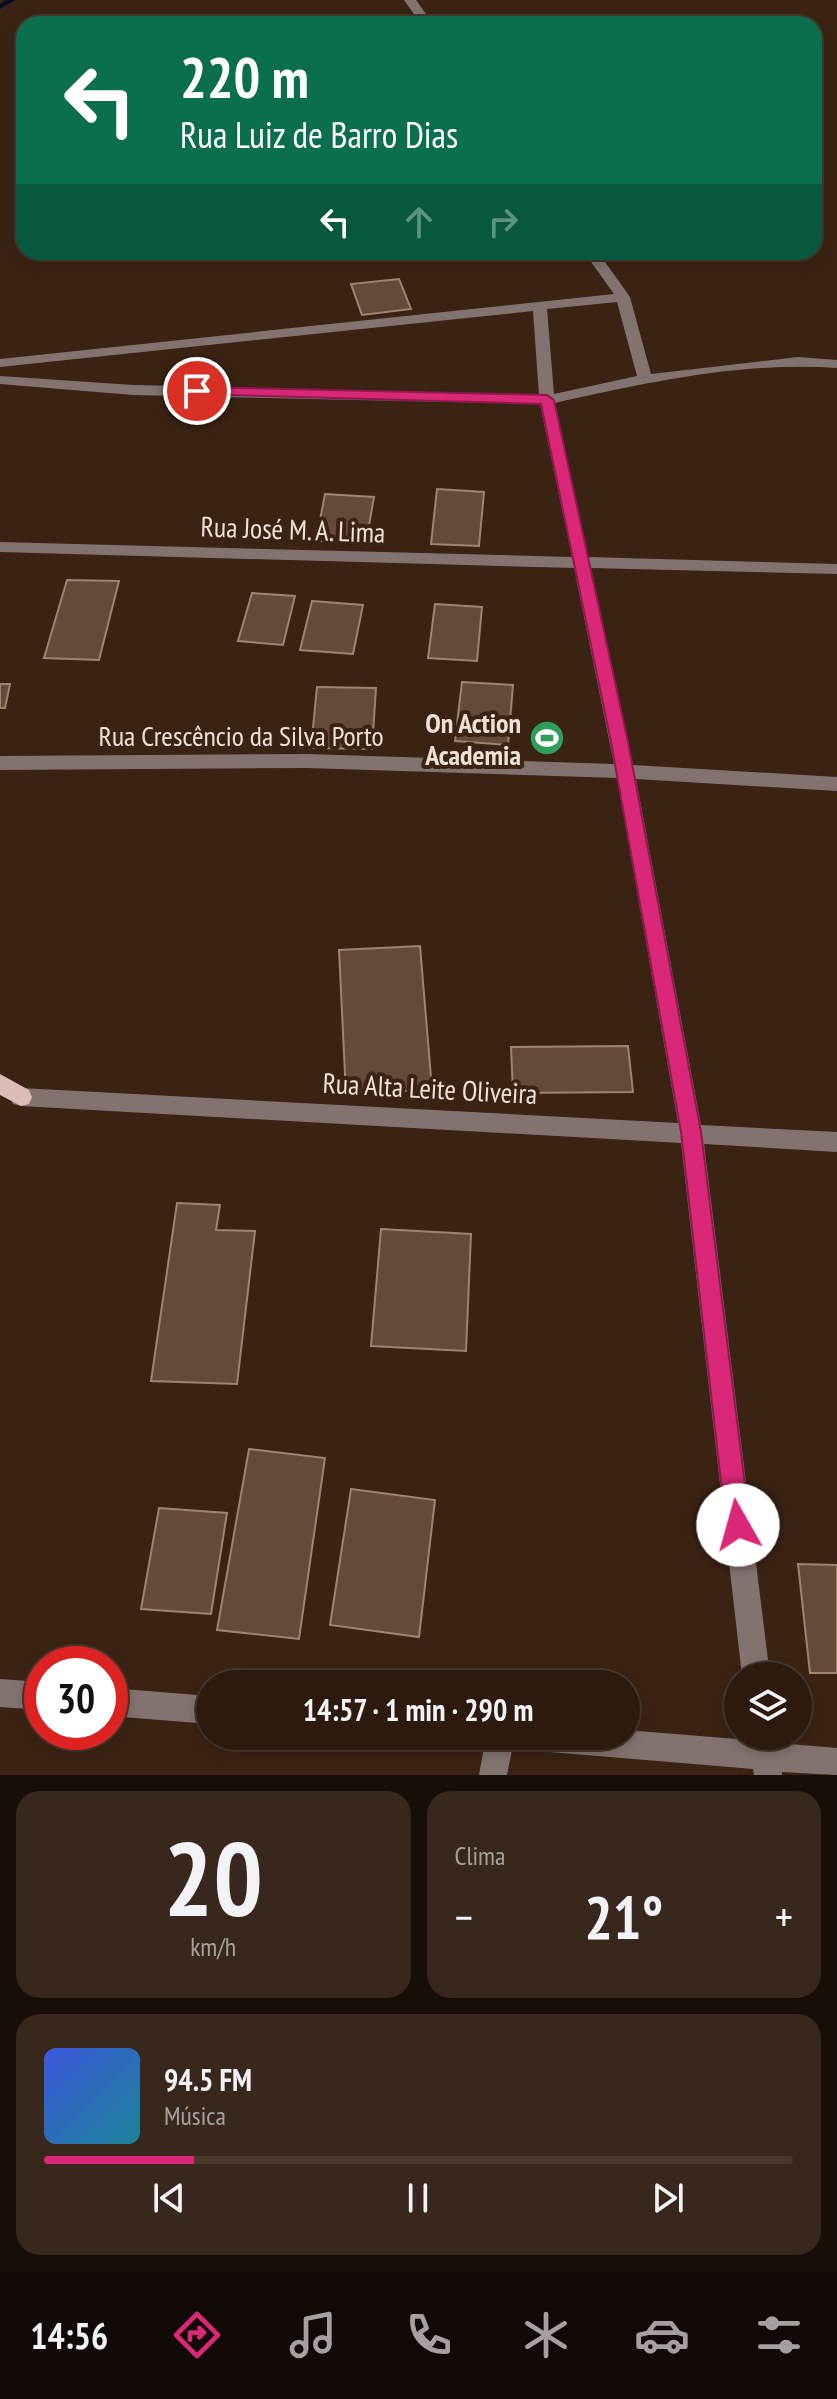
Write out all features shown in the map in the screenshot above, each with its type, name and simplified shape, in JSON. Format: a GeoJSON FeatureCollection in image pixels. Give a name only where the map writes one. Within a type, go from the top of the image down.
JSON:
{"type":"FeatureCollection","features":[{"type":"Feature","properties":{"kind":"main road","name":"Rua Alta Leite Oliveira"},"geometry":{"type":"LineString","coordinates":[[0,1083],[10,1100]]}},
{"type":"Feature","properties":{"kind":"street"},"geometry":{"type":"LineString","coordinates":[[597,260],[623,297],[645,379]]}},
{"type":"Feature","properties":{"kind":"street"},"geometry":{"type":"LineString","coordinates":[[0,363],[623,297]]}},
{"type":"Feature","properties":{"kind":"street"},"geometry":{"type":"LineString","coordinates":[[540,305],[547,400],[584,563],[625,771],[691,1132],[754,1662]]}},
{"type":"Feature","properties":{"kind":"street"},"geometry":{"type":"LineString","coordinates":[[0,380],[133,390],[547,400],[645,379],[798,361],[837,364]]}},
{"type":"Feature","properties":{"kind":"street","name":"Rua José M. A. Lima"},"geometry":{"type":"LineString","coordinates":[[0,547],[837,569]]}},
{"type":"Feature","properties":{"kind":"street","name":"Rua Crescêncio da Silva Porto"},"geometry":{"type":"LineString","coordinates":[[0,763],[307,761],[625,771],[837,784]]}},
{"type":"Feature","properties":{"kind":"street","name":"Rua Alta Leite Oliveira"},"geometry":{"type":"LineString","coordinates":[[10,1100],[691,1132],[837,1142]]}},
{"type":"Feature","properties":{"kind":"street"},"geometry":{"type":"LineString","coordinates":[[0,1693],[24,1695]]}},
{"type":"Feature","properties":{"kind":"street"},"geometry":{"type":"LineString","coordinates":[[128,1703],[196,1709]]}},
{"type":"Feature","properties":{"kind":"street"},"geometry":{"type":"LineString","coordinates":[[640,1746],[837,1762]]}},
{"type":"Feature","properties":{"kind":"street"},"geometry":{"type":"LineString","coordinates":[[493,1775],[497,1750]]}},
{"type":"Feature","properties":{"kind":"building"},"geometry":{"type":"Polygon","coordinates":[[[399,279],[411,309],[362,315],[351,284],[399,279]]]}},
{"type":"Feature","properties":{"kind":"building"},"geometry":{"type":"Polygon","coordinates":[[[437,489],[484,492],[479,546],[431,544],[437,489]]]}},
{"type":"Feature","properties":{"kind":"building"},"geometry":{"type":"Polygon","coordinates":[[[325,494],[374,497],[366,543],[316,541],[325,494]]]}},
{"type":"Feature","properties":{"kind":"building"},"geometry":{"type":"Polygon","coordinates":[[[67,580],[119,581],[99,660],[44,658],[67,580]]]}},
{"type":"Feature","properties":{"kind":"building"},"geometry":{"type":"Polygon","coordinates":[[[252,593],[295,596],[283,645],[238,641],[252,593]]]}},
{"type":"Feature","properties":{"kind":"building"},"geometry":{"type":"Polygon","coordinates":[[[312,601],[363,605],[353,654],[300,650],[312,601]]]}},
{"type":"Feature","properties":{"kind":"building"},"geometry":{"type":"Polygon","coordinates":[[[435,604],[482,607],[477,661],[428,658],[435,604]]]}},
{"type":"Feature","properties":{"kind":"building"},"geometry":{"type":"Polygon","coordinates":[[[462,682],[513,685],[508,745],[455,741],[462,682]]]}},
{"type":"Feature","properties":{"kind":"building"},"geometry":{"type":"Polygon","coordinates":[[[0,684],[10,684],[5,708],[0,708],[0,684]]]}},
{"type":"Feature","properties":{"kind":"building"},"geometry":{"type":"Polygon","coordinates":[[[317,687],[376,688],[372,749],[311,748],[317,687]]]}},
{"type":"Feature","properties":{"kind":"building"},"geometry":{"type":"Polygon","coordinates":[[[420,946],[432,1089],[346,1095],[339,950],[420,946]]]}},
{"type":"Feature","properties":{"kind":"building"},"geometry":{"type":"Polygon","coordinates":[[[628,1046],[633,1092],[513,1093],[511,1047],[628,1046]]]}},
{"type":"Feature","properties":{"kind":"building"},"geometry":{"type":"Polygon","coordinates":[[[177,1203],[220,1205],[216,1230],[255,1231],[237,1384],[151,1381],[177,1203]]]}},
{"type":"Feature","properties":{"kind":"building"},"geometry":{"type":"Polygon","coordinates":[[[381,1229],[471,1234],[466,1351],[371,1346],[381,1229]]]}},
{"type":"Feature","properties":{"kind":"building"},"geometry":{"type":"Polygon","coordinates":[[[249,1449],[325,1458],[299,1639],[217,1630],[249,1449]]]}},
{"type":"Feature","properties":{"kind":"building"},"geometry":{"type":"Polygon","coordinates":[[[351,1489],[435,1500],[419,1637],[330,1625],[351,1489]]]}},
{"type":"Feature","properties":{"kind":"building"},"geometry":{"type":"Polygon","coordinates":[[[159,1508],[227,1513],[211,1614],[141,1609],[159,1508]]]}},
{"type":"Feature","properties":{"kind":"building"},"geometry":{"type":"Polygon","coordinates":[[[798,1564],[837,1565],[837,1673],[812,1673],[812,1662],[809,1662],[798,1564]]]}},
{"type":"Feature","properties":{"kind":"waterway"},"geometry":{"type":"LineString","coordinates":[[0,7],[11,0]]}},
{"type":"Feature","properties":{"kind":"place","name":"On Action Academia"},"geometry":{"type":"Point","coordinates":[547,738]}},
{"type":"Feature","properties":{"kind":"route"},"geometry":{"type":"LineString","coordinates":[[197,391],[547,400],[584,563],[691,1132],[738,1525]]}}]}
